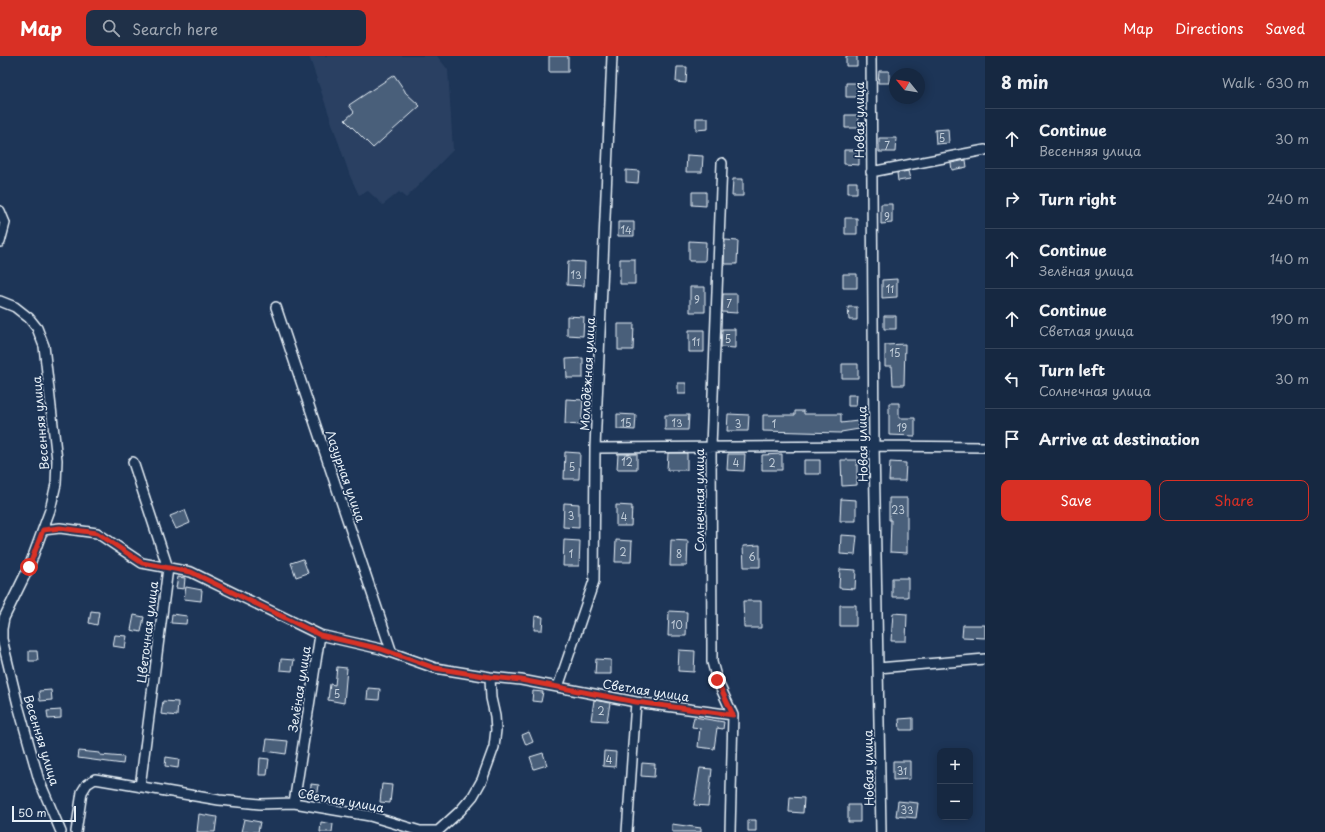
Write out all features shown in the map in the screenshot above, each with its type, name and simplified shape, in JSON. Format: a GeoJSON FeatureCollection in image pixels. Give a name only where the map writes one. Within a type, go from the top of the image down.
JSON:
{"type":"FeatureCollection","features":[{"type":"Feature","properties":{"kind":"street","name":"Молодёжная улица"},"geometry":{"type":"LineString","coordinates":[[558,687],[594,581],[595,448],[612,56]]}},
{"type":"Feature","properties":{"kind":"street","name":"Новая улица"},"geometry":{"type":"LineString","coordinates":[[871,56],[874,446],[881,832]]}},
{"type":"Feature","properties":{"kind":"street"},"geometry":{"type":"LineString","coordinates":[[871,172],[985,150]]}},
{"type":"Feature","properties":{"kind":"street","name":"Солнечная улица"},"geometry":{"type":"LineString","coordinates":[[722,163],[711,447],[712,662],[717,680],[733,715],[730,832]]}},
{"type":"Feature","properties":{"kind":"street"},"geometry":{"type":"LineString","coordinates":[[0,211],[5,224],[0,242]]}},
{"type":"Feature","properties":{"kind":"street","name":"Весенняя улица"},"geometry":{"type":"LineString","coordinates":[[0,301],[14,307],[29,318],[37,328],[44,346],[57,460],[56,484],[50,510],[29,567],[4,618],[2,639],[18,705],[39,780],[61,832]]}},
{"type":"Feature","properties":{"kind":"street","name":"Лазурная улица"},"geometry":{"type":"LineString","coordinates":[[276,307],[392,653]]}},
{"type":"Feature","properties":{"kind":"street"},"geometry":{"type":"LineString","coordinates":[[595,448],[874,446],[985,447]]}},
{"type":"Feature","properties":{"kind":"street","name":"Цветочная улица"},"geometry":{"type":"LineString","coordinates":[[133,462],[168,568],[140,787]]}},
{"type":"Feature","properties":{"kind":"street"},"geometry":{"type":"LineString","coordinates":[[43,530],[60,528],[97,533],[142,563],[191,572],[320,635]]}},
{"type":"Feature","properties":{"kind":"street","name":"Зелёная улица"},"geometry":{"type":"LineString","coordinates":[[294,803],[320,635],[381,649],[435,668],[490,677]]}},
{"type":"Feature","properties":{"kind":"street"},"geometry":{"type":"LineString","coordinates":[[878,668],[985,659]]}},
{"type":"Feature","properties":{"kind":"street","name":"Светлая улица"},"geometry":{"type":"LineString","coordinates":[[76,832],[82,792],[87,784],[96,779],[219,800],[260,804],[294,803],[370,816],[420,832],[439,831],[473,796],[482,780],[494,747],[496,730],[491,698],[490,677],[521,680],[636,702],[733,715]]}},
{"type":"Feature","properties":{"kind":"street"},"geometry":{"type":"LineString","coordinates":[[627,832],[636,702]]}},
{"type":"Feature","properties":{"kind":"shaded area"},"geometry":{"type":"Polygon","coordinates":[[[309,56],[437,56],[448,70],[453,150],[406,198],[399,192],[383,205],[368,191],[359,195],[350,176],[309,56]]]}},
{"type":"Feature","properties":{"kind":"building"},"geometry":{"type":"Polygon","coordinates":[[[549,56],[568,56],[568,72],[549,72],[549,56]]]}},
{"type":"Feature","properties":{"kind":"building"},"geometry":{"type":"Polygon","coordinates":[[[846,56],[857,56],[857,66],[846,66],[846,56]]]}},
{"type":"Feature","properties":{"kind":"building"},"geometry":{"type":"Polygon","coordinates":[[[677,67],[687,67],[686,83],[676,82],[677,67]]]}},
{"type":"Feature","properties":{"kind":"building"},"geometry":{"type":"Polygon","coordinates":[[[879,71],[889,71],[889,83],[878,83],[879,71]]]}},
{"type":"Feature","properties":{"kind":"building"},"geometry":{"type":"Polygon","coordinates":[[[394,75],[405,92],[420,106],[373,148],[345,120],[354,112],[349,105],[394,75]]]}},
{"type":"Feature","properties":{"kind":"building"},"geometry":{"type":"Polygon","coordinates":[[[846,83],[858,83],[858,97],[846,97],[846,83]]]}},
{"type":"Feature","properties":{"kind":"building"},"geometry":{"type":"Polygon","coordinates":[[[845,115],[858,115],[859,128],[845,128],[845,115]]]}},
{"type":"Feature","properties":{"kind":"building"},"geometry":{"type":"Polygon","coordinates":[[[696,118],[708,118],[708,129],[696,130],[696,118]]]}},
{"type":"Feature","properties":{"kind":"building"},"geometry":{"type":"Polygon","coordinates":[[[948,129],[949,143],[936,144],[935,130],[948,129]]]}},
{"type":"Feature","properties":{"kind":"building"},"geometry":{"type":"Polygon","coordinates":[[[879,138],[896,138],[895,152],[879,152],[879,138]]]}},
{"type":"Feature","properties":{"kind":"building"},"geometry":{"type":"Polygon","coordinates":[[[844,150],[859,150],[859,165],[844,164],[844,150]]]}},
{"type":"Feature","properties":{"kind":"building"},"geometry":{"type":"Polygon","coordinates":[[[687,155],[703,156],[702,172],[686,172],[687,155]]]}},
{"type":"Feature","properties":{"kind":"building"},"geometry":{"type":"Polygon","coordinates":[[[966,160],[967,167],[952,170],[951,163],[966,160]]]}},
{"type":"Feature","properties":{"kind":"building"},"geometry":{"type":"Polygon","coordinates":[[[626,170],[639,171],[638,183],[626,182],[626,170]]]}},
{"type":"Feature","properties":{"kind":"building"},"geometry":{"type":"Polygon","coordinates":[[[908,171],[910,179],[898,181],[897,173],[908,171]]]}},
{"type":"Feature","properties":{"kind":"building"},"geometry":{"type":"Polygon","coordinates":[[[733,179],[743,179],[743,196],[732,196],[733,179]]]}},
{"type":"Feature","properties":{"kind":"building"},"geometry":{"type":"Polygon","coordinates":[[[848,182],[857,182],[857,193],[848,193],[848,182]]]}},
{"type":"Feature","properties":{"kind":"building"},"geometry":{"type":"Polygon","coordinates":[[[692,192],[706,192],[706,206],[692,205],[692,192]]]}},
{"type":"Feature","properties":{"kind":"building"},"geometry":{"type":"Polygon","coordinates":[[[881,204],[892,204],[892,223],[881,224],[881,204]]]}},
{"type":"Feature","properties":{"kind":"building"},"geometry":{"type":"Polygon","coordinates":[[[845,218],[857,218],[857,234],[845,234],[845,218]]]}},
{"type":"Feature","properties":{"kind":"building"},"geometry":{"type":"Polygon","coordinates":[[[618,222],[634,222],[634,236],[618,236],[618,222]]]}},
{"type":"Feature","properties":{"kind":"building"},"geometry":{"type":"Polygon","coordinates":[[[725,240],[738,241],[737,264],[724,264],[725,240]]]}},
{"type":"Feature","properties":{"kind":"building"},"geometry":{"type":"Polygon","coordinates":[[[689,241],[706,242],[705,261],[689,261],[689,241]]]}},
{"type":"Feature","properties":{"kind":"building"},"geometry":{"type":"Polygon","coordinates":[[[620,259],[635,259],[635,284],[620,284],[620,259]]]}},
{"type":"Feature","properties":{"kind":"building"},"geometry":{"type":"Polygon","coordinates":[[[568,261],[585,262],[584,286],[567,285],[568,261]]]}},
{"type":"Feature","properties":{"kind":"building"},"geometry":{"type":"Polygon","coordinates":[[[843,274],[857,274],[857,288],[843,288],[843,274]]]}},
{"type":"Feature","properties":{"kind":"building"},"geometry":{"type":"Polygon","coordinates":[[[897,279],[897,297],[882,298],[882,280],[897,279]]]}},
{"type":"Feature","properties":{"kind":"building"},"geometry":{"type":"Polygon","coordinates":[[[690,287],[705,287],[705,312],[690,312],[690,287]]]}},
{"type":"Feature","properties":{"kind":"building"},"geometry":{"type":"Polygon","coordinates":[[[723,294],[737,294],[737,313],[722,312],[723,294]]]}},
{"type":"Feature","properties":{"kind":"building"},"geometry":{"type":"Polygon","coordinates":[[[848,307],[857,307],[857,320],[849,320],[848,307]]]}},
{"type":"Feature","properties":{"kind":"building"},"geometry":{"type":"Polygon","coordinates":[[[567,316],[584,317],[583,336],[567,335],[567,316]]]}},
{"type":"Feature","properties":{"kind":"building"},"geometry":{"type":"Polygon","coordinates":[[[884,316],[896,316],[896,329],[884,329],[884,316]]]}},
{"type":"Feature","properties":{"kind":"building"},"geometry":{"type":"Polygon","coordinates":[[[618,324],[634,324],[633,350],[618,350],[618,324]]]}},
{"type":"Feature","properties":{"kind":"building"},"geometry":{"type":"Polygon","coordinates":[[[722,329],[735,329],[735,348],[721,347],[722,329]]]}},
{"type":"Feature","properties":{"kind":"building"},"geometry":{"type":"Polygon","coordinates":[[[689,330],[704,330],[704,352],[689,352],[689,330]]]}},
{"type":"Feature","properties":{"kind":"building"},"geometry":{"type":"Polygon","coordinates":[[[905,344],[904,385],[893,385],[892,366],[885,366],[885,345],[905,344]]]}},
{"type":"Feature","properties":{"kind":"building"},"geometry":{"type":"Polygon","coordinates":[[[583,358],[583,378],[567,378],[566,359],[583,358]]]}},
{"type":"Feature","properties":{"kind":"building"},"geometry":{"type":"Polygon","coordinates":[[[842,364],[858,364],[858,378],[842,378],[842,364]]]}},
{"type":"Feature","properties":{"kind":"building"},"geometry":{"type":"Polygon","coordinates":[[[678,383],[686,383],[686,394],[678,394],[678,383]]]}},
{"type":"Feature","properties":{"kind":"building"},"geometry":{"type":"Polygon","coordinates":[[[848,395],[857,395],[856,406],[848,406],[848,395]]]}},
{"type":"Feature","properties":{"kind":"building"},"geometry":{"type":"Polygon","coordinates":[[[566,399],[583,400],[581,425],[565,424],[566,399]]]}},
{"type":"Feature","properties":{"kind":"building"},"geometry":{"type":"Polygon","coordinates":[[[889,403],[899,403],[899,418],[915,418],[915,436],[889,435],[889,403]]]}},
{"type":"Feature","properties":{"kind":"building"},"geometry":{"type":"Polygon","coordinates":[[[795,411],[804,411],[804,414],[841,414],[841,423],[858,421],[859,429],[841,433],[763,431],[763,415],[795,415],[795,411]]]}},
{"type":"Feature","properties":{"kind":"building"},"geometry":{"type":"Polygon","coordinates":[[[617,414],[636,415],[635,430],[617,429],[617,414]]]}},
{"type":"Feature","properties":{"kind":"building"},"geometry":{"type":"Polygon","coordinates":[[[728,414],[749,415],[748,431],[727,431],[728,414]]]}},
{"type":"Feature","properties":{"kind":"building"},"geometry":{"type":"Polygon","coordinates":[[[665,415],[689,415],[688,430],[665,430],[665,415]]]}},
{"type":"Feature","properties":{"kind":"building"},"geometry":{"type":"Polygon","coordinates":[[[565,452],[580,453],[579,479],[564,479],[565,452]]]}},
{"type":"Feature","properties":{"kind":"building"},"geometry":{"type":"Polygon","coordinates":[[[668,453],[687,453],[687,470],[667,470],[668,453]]]}},
{"type":"Feature","properties":{"kind":"building"},"geometry":{"type":"Polygon","coordinates":[[[618,454],[637,454],[637,469],[617,469],[618,454]]]}},
{"type":"Feature","properties":{"kind":"building"},"geometry":{"type":"Polygon","coordinates":[[[728,454],[745,454],[744,471],[727,470],[728,454]]]}},
{"type":"Feature","properties":{"kind":"building"},"geometry":{"type":"Polygon","coordinates":[[[782,454],[782,470],[762,470],[762,455],[782,454]]]}},
{"type":"Feature","properties":{"kind":"building"},"geometry":{"type":"Polygon","coordinates":[[[804,460],[820,460],[820,474],[804,474],[804,460]]]}},
{"type":"Feature","properties":{"kind":"building"},"geometry":{"type":"Polygon","coordinates":[[[841,460],[857,460],[857,485],[842,486],[841,460]]]}},
{"type":"Feature","properties":{"kind":"building"},"geometry":{"type":"Polygon","coordinates":[[[890,462],[906,463],[905,481],[889,481],[890,462]]]}},
{"type":"Feature","properties":{"kind":"building"},"geometry":{"type":"Polygon","coordinates":[[[889,498],[907,498],[907,553],[890,552],[891,520],[889,520],[889,498]]]}},
{"type":"Feature","properties":{"kind":"building"},"geometry":{"type":"Polygon","coordinates":[[[841,499],[856,500],[856,521],[840,521],[841,499]]]}},
{"type":"Feature","properties":{"kind":"building"},"geometry":{"type":"Polygon","coordinates":[[[564,503],[579,504],[579,528],[563,527],[564,503]]]}},
{"type":"Feature","properties":{"kind":"building"},"geometry":{"type":"Polygon","coordinates":[[[616,505],[632,506],[631,526],[616,526],[616,505]]]}},
{"type":"Feature","properties":{"kind":"building"},"geometry":{"type":"Polygon","coordinates":[[[185,510],[190,523],[176,529],[170,516],[185,510]]]}},
{"type":"Feature","properties":{"kind":"building"},"geometry":{"type":"Polygon","coordinates":[[[841,535],[857,536],[855,555],[840,554],[841,535]]]}},
{"type":"Feature","properties":{"kind":"building"},"geometry":{"type":"Polygon","coordinates":[[[564,540],[580,541],[579,566],[563,566],[564,540]]]}},
{"type":"Feature","properties":{"kind":"building"},"geometry":{"type":"Polygon","coordinates":[[[616,540],[632,541],[631,562],[615,562],[616,540]]]}},
{"type":"Feature","properties":{"kind":"building"},"geometry":{"type":"Polygon","coordinates":[[[671,540],[688,541],[687,566],[670,566],[671,540]]]}},
{"type":"Feature","properties":{"kind":"building"},"geometry":{"type":"Polygon","coordinates":[[[760,545],[760,567],[744,567],[743,546],[760,545]]]}},
{"type":"Feature","properties":{"kind":"building"},"geometry":{"type":"Polygon","coordinates":[[[303,559],[308,573],[296,577],[291,563],[303,559]]]}},
{"type":"Feature","properties":{"kind":"building"},"geometry":{"type":"Polygon","coordinates":[[[840,569],[856,570],[855,589],[839,588],[840,569]]]}},
{"type":"Feature","properties":{"kind":"building"},"geometry":{"type":"Polygon","coordinates":[[[178,577],[185,578],[184,589],[176,588],[178,577]]]}},
{"type":"Feature","properties":{"kind":"building"},"geometry":{"type":"Polygon","coordinates":[[[892,578],[908,578],[908,597],[892,597],[892,578]]]}},
{"type":"Feature","properties":{"kind":"building"},"geometry":{"type":"Polygon","coordinates":[[[186,587],[202,590],[201,601],[184,599],[186,587]]]}},
{"type":"Feature","properties":{"kind":"building"},"geometry":{"type":"Polygon","coordinates":[[[743,601],[761,601],[761,628],[744,628],[743,601]]]}},
{"type":"Feature","properties":{"kind":"building"},"geometry":{"type":"Polygon","coordinates":[[[840,605],[856,605],[856,626],[840,626],[840,605]]]}},
{"type":"Feature","properties":{"kind":"building"},"geometry":{"type":"Polygon","coordinates":[[[91,611],[99,612],[97,625],[89,623],[91,611]]]}},
{"type":"Feature","properties":{"kind":"building"},"geometry":{"type":"Polygon","coordinates":[[[669,611],[687,612],[686,636],[668,636],[669,611]]]}},
{"type":"Feature","properties":{"kind":"building"},"geometry":{"type":"Polygon","coordinates":[[[893,613],[907,614],[906,641],[891,641],[893,613]]]}},
{"type":"Feature","properties":{"kind":"building"},"geometry":{"type":"Polygon","coordinates":[[[172,614],[187,616],[186,624],[171,623],[172,614]]]}},
{"type":"Feature","properties":{"kind":"building"},"geometry":{"type":"Polygon","coordinates":[[[134,615],[144,617],[141,632],[131,630],[134,615]]]}},
{"type":"Feature","properties":{"kind":"building"},"geometry":{"type":"Polygon","coordinates":[[[535,616],[543,617],[542,630],[534,630],[535,616]]]}},
{"type":"Feature","properties":{"kind":"building"},"geometry":{"type":"Polygon","coordinates":[[[963,625],[985,625],[985,638],[962,637],[963,625]]]}},
{"type":"Feature","properties":{"kind":"building"},"geometry":{"type":"Polygon","coordinates":[[[115,635],[127,636],[125,648],[113,646],[115,635]]]}},
{"type":"Feature","properties":{"kind":"building"},"geometry":{"type":"Polygon","coordinates":[[[679,650],[695,651],[694,672],[678,671],[679,650]]]}},
{"type":"Feature","properties":{"kind":"building"},"geometry":{"type":"Polygon","coordinates":[[[29,651],[37,651],[38,661],[29,661],[29,651]]]}},
{"type":"Feature","properties":{"kind":"building"},"geometry":{"type":"Polygon","coordinates":[[[281,659],[294,660],[292,671],[280,670],[281,659]]]}},
{"type":"Feature","properties":{"kind":"building"},"geometry":{"type":"Polygon","coordinates":[[[596,659],[611,660],[611,674],[595,674],[596,659]]]}},
{"type":"Feature","properties":{"kind":"building"},"geometry":{"type":"Polygon","coordinates":[[[337,667],[347,668],[344,703],[328,700],[330,684],[335,685],[337,667]]]}},
{"type":"Feature","properties":{"kind":"building"},"geometry":{"type":"Polygon","coordinates":[[[368,688],[380,689],[379,700],[367,699],[368,688]]]}},
{"type":"Feature","properties":{"kind":"building"},"geometry":{"type":"Polygon","coordinates":[[[51,690],[52,700],[40,701],[39,691],[51,690]]]}},
{"type":"Feature","properties":{"kind":"building"},"geometry":{"type":"Polygon","coordinates":[[[533,691],[543,692],[541,702],[532,701],[533,691]]]}},
{"type":"Feature","properties":{"kind":"building"},"geometry":{"type":"Polygon","coordinates":[[[594,700],[610,703],[607,721],[591,720],[594,700]]]}},
{"type":"Feature","properties":{"kind":"building"},"geometry":{"type":"Polygon","coordinates":[[[163,701],[178,702],[177,716],[161,714],[163,701]]]}},
{"type":"Feature","properties":{"kind":"building"},"geometry":{"type":"Polygon","coordinates":[[[61,710],[61,718],[48,719],[47,711],[61,710]]]}},
{"type":"Feature","properties":{"kind":"building"},"geometry":{"type":"Polygon","coordinates":[[[694,717],[724,722],[723,729],[717,728],[714,749],[698,747],[700,728],[692,727],[694,717]]]}},
{"type":"Feature","properties":{"kind":"building"},"geometry":{"type":"Polygon","coordinates":[[[913,718],[913,730],[900,730],[899,719],[913,718]]]}},
{"type":"Feature","properties":{"kind":"building"},"geometry":{"type":"Polygon","coordinates":[[[529,732],[533,742],[526,745],[522,735],[529,732]]]}},
{"type":"Feature","properties":{"kind":"building"},"geometry":{"type":"Polygon","coordinates":[[[267,739],[288,741],[286,754],[265,751],[267,739]]]}},
{"type":"Feature","properties":{"kind":"building"},"geometry":{"type":"Polygon","coordinates":[[[79,751],[124,757],[123,764],[78,758],[79,751]]]}},
{"type":"Feature","properties":{"kind":"building"},"geometry":{"type":"Polygon","coordinates":[[[604,751],[616,752],[615,767],[603,766],[604,751]]]}},
{"type":"Feature","properties":{"kind":"building"},"geometry":{"type":"Polygon","coordinates":[[[543,753],[547,765],[534,769],[530,757],[543,753]]]}},
{"type":"Feature","properties":{"kind":"building"},"geometry":{"type":"Polygon","coordinates":[[[166,757],[179,759],[178,768],[165,766],[166,757]]]}},
{"type":"Feature","properties":{"kind":"building"},"geometry":{"type":"Polygon","coordinates":[[[260,758],[269,759],[267,775],[259,775],[260,758]]]}},
{"type":"Feature","properties":{"kind":"building"},"geometry":{"type":"Polygon","coordinates":[[[893,761],[910,761],[910,779],[893,780],[893,761]]]}},
{"type":"Feature","properties":{"kind":"building"},"geometry":{"type":"Polygon","coordinates":[[[642,763],[655,764],[654,777],[641,776],[642,763]]]}},
{"type":"Feature","properties":{"kind":"building"},"geometry":{"type":"Polygon","coordinates":[[[700,768],[712,769],[708,806],[694,805],[700,768]]]}},
{"type":"Feature","properties":{"kind":"building"},"geometry":{"type":"Polygon","coordinates":[[[311,784],[319,785],[317,798],[310,797],[311,784]]]}},
{"type":"Feature","properties":{"kind":"building"},"geometry":{"type":"Polygon","coordinates":[[[382,784],[392,785],[390,803],[380,802],[382,784]]]}},
{"type":"Feature","properties":{"kind":"building"},"geometry":{"type":"Polygon","coordinates":[[[790,797],[804,798],[803,813],[789,812],[790,797]]]}},
{"type":"Feature","properties":{"kind":"building"},"geometry":{"type":"Polygon","coordinates":[[[898,801],[918,803],[916,818],[896,816],[898,801]]]}},
{"type":"Feature","properties":{"kind":"building"},"geometry":{"type":"Polygon","coordinates":[[[848,805],[860,805],[860,822],[848,822],[848,805]]]}},
{"type":"Feature","properties":{"kind":"building"},"geometry":{"type":"Polygon","coordinates":[[[199,814],[217,817],[215,832],[197,832],[199,814]]]}},
{"type":"Feature","properties":{"kind":"building"},"geometry":{"type":"Polygon","coordinates":[[[244,819],[260,822],[258,832],[241,832],[244,819]]]}},
{"type":"Feature","properties":{"kind":"building"},"geometry":{"type":"Polygon","coordinates":[[[748,820],[756,820],[756,831],[748,831],[748,820]]]}},
{"type":"Feature","properties":{"kind":"building"},"geometry":{"type":"Polygon","coordinates":[[[321,822],[333,824],[332,832],[320,832],[321,822]]]}},
{"type":"Feature","properties":{"kind":"building"},"geometry":{"type":"Polygon","coordinates":[[[672,824],[701,828],[701,832],[672,832],[672,824]]]}},
{"type":"Feature","properties":{"kind":"route"},"geometry":{"type":"LineString","coordinates":[[29,567],[43,530],[60,528],[97,533],[142,563],[191,572],[320,635],[381,649],[435,668],[490,677],[521,680],[636,702],[733,715],[717,680]]}}]}
